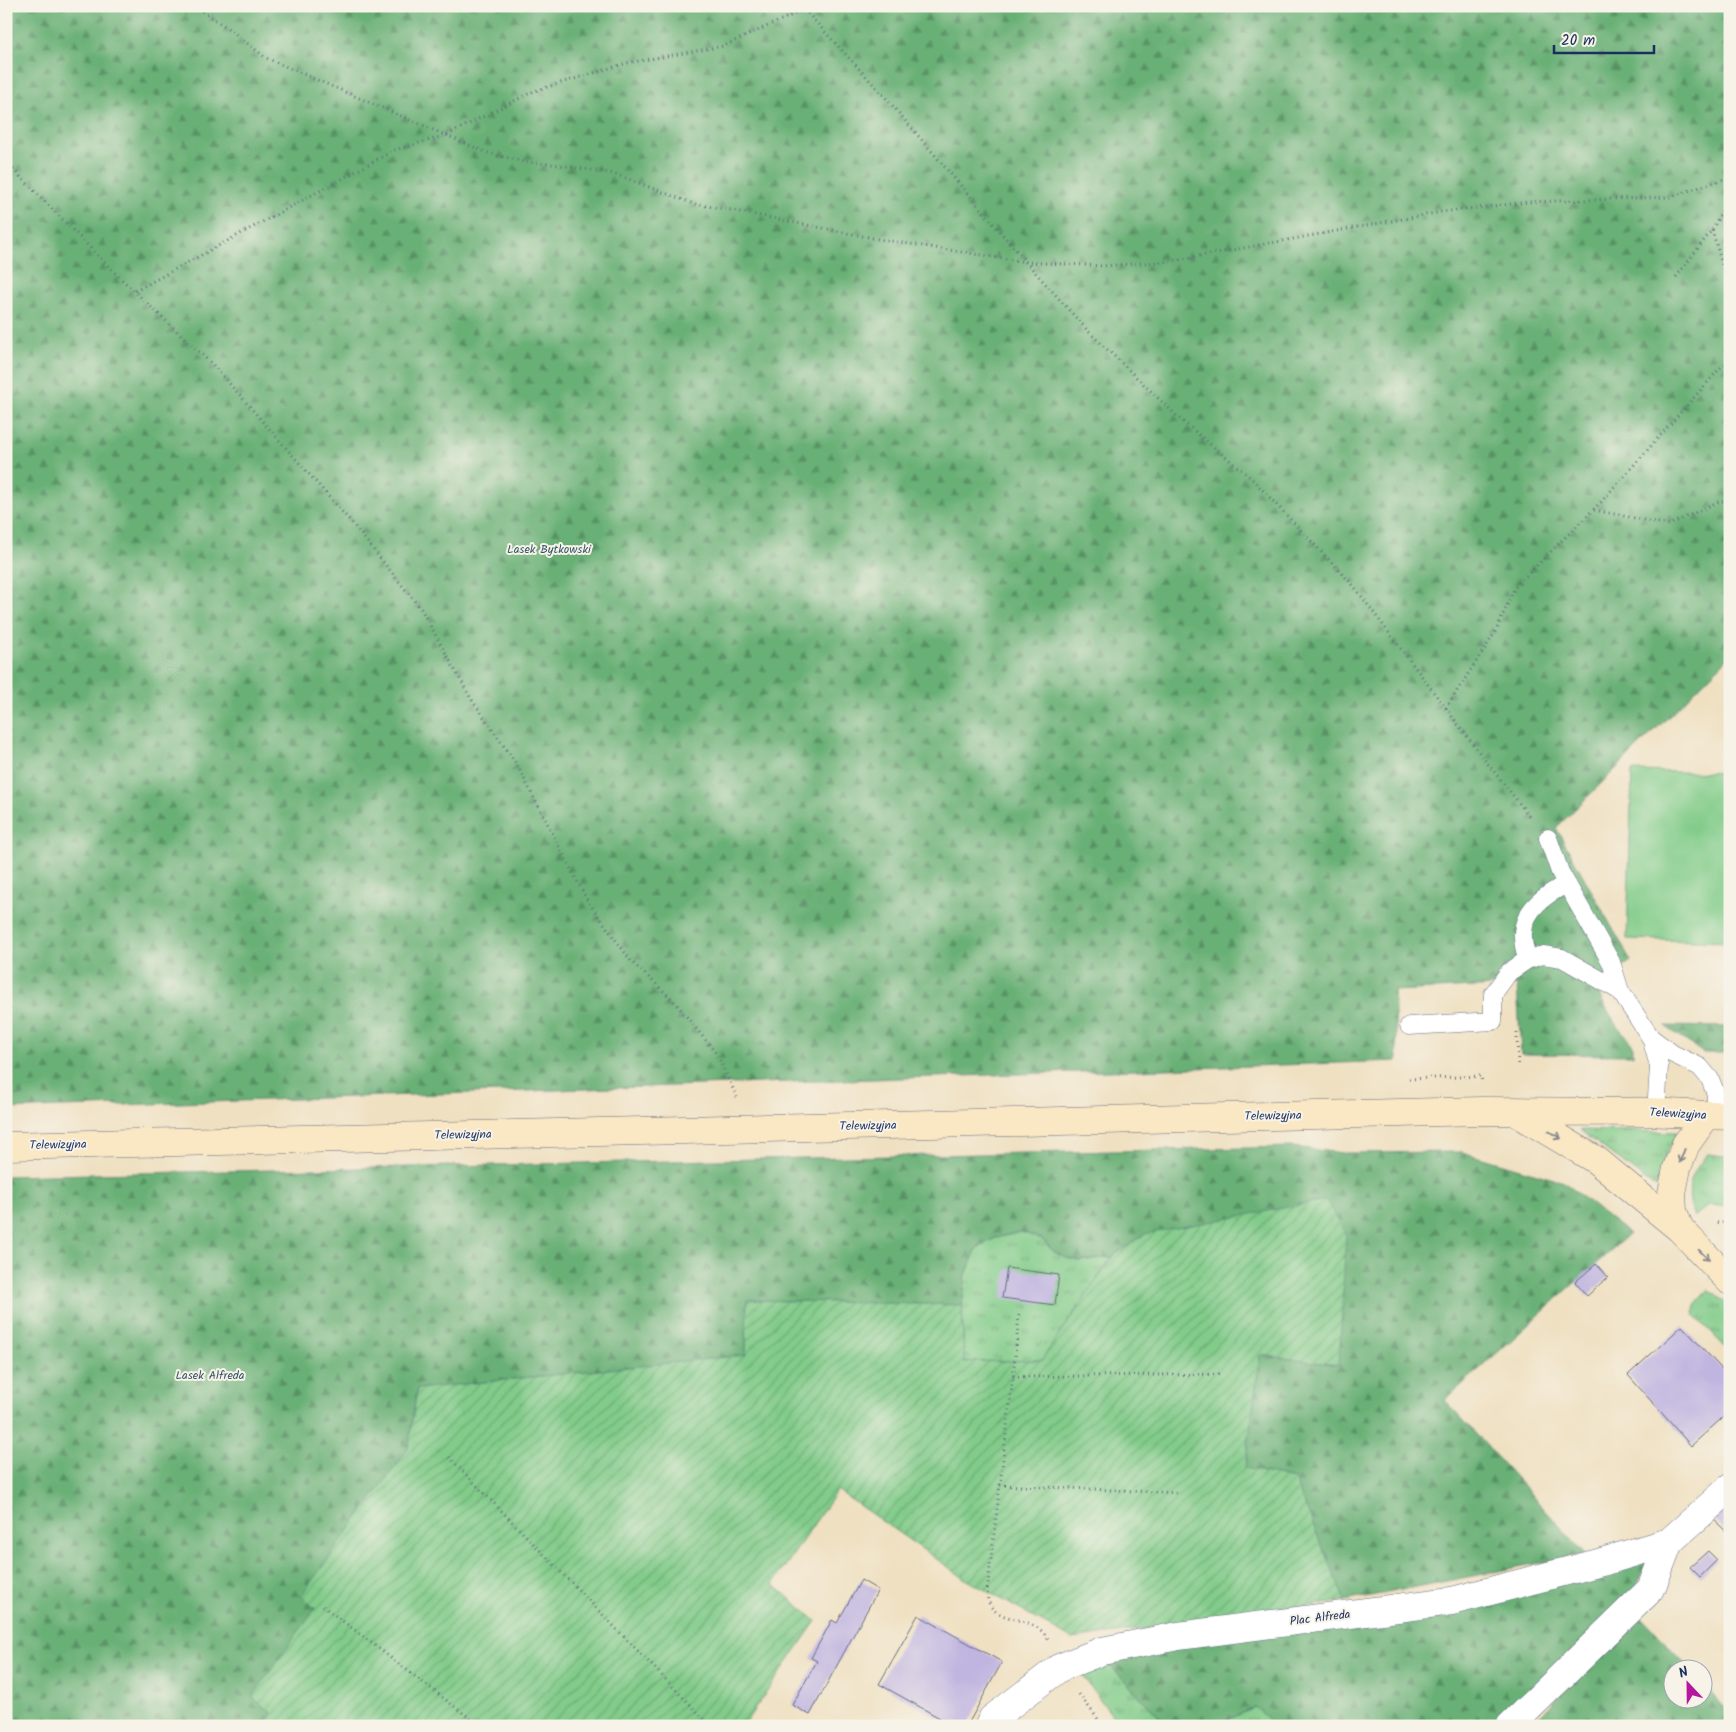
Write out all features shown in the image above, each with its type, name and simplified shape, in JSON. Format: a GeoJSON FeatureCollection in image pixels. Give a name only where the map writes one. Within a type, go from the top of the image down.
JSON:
{"type":"FeatureCollection","features":[{"type":"Feature","properties":{"kind":"street","name":"Telewizyjna"},"geometry":{"type":"LineString","coordinates":[[6,1146],[1513,1110],[1656,1113],[1721,1120]]}},
{"type":"Feature","properties":{"kind":"street"},"geometry":{"type":"LineString","coordinates":[[1513,1110],[1596,1160],[1680,1229],[1730,1281]]}},
{"type":"Feature","properties":{"kind":"street"},"geometry":{"type":"LineString","coordinates":[[1680,1229],[1673,1211],[1672,1193],[1677,1168],[1686,1144],[1721,1120]]}},
{"type":"Feature","properties":{"kind":"street","name":"Plac Alfreda"},"geometry":{"type":"LineString","coordinates":[[989,1726],[992,1719],[1059,1668],[1102,1651],[1178,1636],[1452,1601],[1602,1562],[1669,1542],[1730,1488]]}},
{"type":"Feature","properties":{"kind":"street","name":"Plac Alfreda"},"geometry":{"type":"LineString","coordinates":[[1510,1726],[1651,1589],[1669,1542]]}},
{"type":"Feature","properties":{"kind":"lane"},"geometry":{"type":"LineString","coordinates":[[1548,838],[1566,884],[1611,962],[1620,991],[1651,1038],[1659,1066],[1656,1113]]}},
{"type":"Feature","properties":{"kind":"lane"},"geometry":{"type":"LineString","coordinates":[[1527,960],[1523,933],[1527,918],[1535,906],[1548,894],[1566,884]]}},
{"type":"Feature","properties":{"kind":"lane"},"geometry":{"type":"LineString","coordinates":[[1409,1026],[1493,1021],[1493,994],[1509,972],[1527,960],[1542,956],[1562,958],[1620,991]]}},
{"type":"Feature","properties":{"kind":"lane"},"geometry":{"type":"LineString","coordinates":[[1651,1038],[1674,1054],[1700,1067],[1710,1079],[1716,1094],[1721,1120]]}},
{"type":"Feature","properties":{"kind":"path"},"geometry":{"type":"LineString","coordinates":[[194,6],[232,31],[266,58],[485,152],[524,162],[553,164],[615,174],[694,204],[878,239],[1026,262],[1103,266],[1172,261],[1441,212],[1529,202],[1670,197],[1730,177]]}},
{"type":"Feature","properties":{"kind":"path"},"geometry":{"type":"LineString","coordinates":[[801,6],[886,98],[1026,262],[1088,331],[1180,419],[1252,479],[1347,578],[1484,759],[1548,838]]}},
{"type":"Feature","properties":{"kind":"path"},"geometry":{"type":"LineString","coordinates":[[135,291],[395,150],[447,135],[534,91],[627,63],[724,46],[812,6]]}},
{"type":"Feature","properties":{"kind":"path"},"geometry":{"type":"LineString","coordinates":[[6,162],[55,213],[219,372],[352,523],[421,609],[470,697],[517,765],[588,900],[631,961],[672,1000],[716,1053],[737,1097]]}},
{"type":"Feature","properties":{"kind":"path"},"geometry":{"type":"LineString","coordinates":[[1676,277],[1712,230],[1730,196]]}},
{"type":"Feature","properties":{"kind":"path"},"geometry":{"type":"LineString","coordinates":[[1712,230],[1730,291]]}},
{"type":"Feature","properties":{"kind":"path"},"geometry":{"type":"LineString","coordinates":[[1446,708],[1496,631],[1515,587],[1594,510],[1730,357]]}},
{"type":"Feature","properties":{"kind":"path"},"geometry":{"type":"LineString","coordinates":[[1594,510],[1669,525],[1718,502],[1730,499]]}},
{"type":"Feature","properties":{"kind":"path"},"geometry":{"type":"LineString","coordinates":[[1019,1315],[987,1592],[988,1603],[996,1612],[1012,1619],[1028,1622],[1043,1632],[1053,1650],[1059,1668],[1103,1726]]}},
{"type":"Feature","properties":{"kind":"path"},"geometry":{"type":"LineString","coordinates":[[1013,1377],[1223,1374]]}},
{"type":"Feature","properties":{"kind":"path"},"geometry":{"type":"LineString","coordinates":[[449,1457],[712,1726]]}},
{"type":"Feature","properties":{"kind":"path"},"geometry":{"type":"LineString","coordinates":[[1000,1485],[1180,1493]]}},
{"type":"Feature","properties":{"kind":"path"},"geometry":{"type":"LineString","coordinates":[[322,1606],[480,1726]]}},
{"type":"Feature","properties":{"kind":"green space","name":"Lasek Bytkowski"},"geometry":{"type":"Polygon","coordinates":[[[6,6],[1730,6],[1730,656],[1556,828],[1631,961],[1595,986],[1612,1017],[1633,1045],[1633,1055],[1521,1054],[1517,985],[1394,991],[1397,1061],[6,1109],[6,6]]]}},
{"type":"Feature","properties":{"kind":"green space"},"geometry":{"type":"Polygon","coordinates":[[[1632,771],[1730,773],[1730,942],[1627,939],[1632,771]]]}},
{"type":"Feature","properties":{"kind":"green space"},"geometry":{"type":"Polygon","coordinates":[[[1665,1026],[1730,1027],[1730,1053],[1703,1053],[1665,1026]]]}},
{"type":"Feature","properties":{"kind":"green space"},"geometry":{"type":"Polygon","coordinates":[[[1580,1130],[1677,1132],[1664,1159],[1656,1188],[1580,1130]]]}},
{"type":"Feature","properties":{"kind":"green space","name":"Lasek Alfreda"},"geometry":{"type":"Polygon","coordinates":[[[1292,1147],[1343,1153],[1462,1152],[1564,1182],[1629,1234],[1445,1400],[1585,1554],[1345,1601],[1294,1479],[1245,1468],[1260,1355],[1339,1365],[1145,1234],[1112,1257],[1080,1261],[1066,1258],[1053,1251],[1042,1239],[1021,1232],[995,1238],[977,1248],[966,1274],[962,1305],[747,1300],[746,1355],[417,1389],[408,1449],[302,1596],[315,1608],[252,1697],[272,1713],[265,1726],[6,1726],[6,1176],[1292,1147]]]}},
{"type":"Feature","properties":{"kind":"green space"},"geometry":{"type":"Polygon","coordinates":[[[1708,1154],[1725,1156],[1730,1166],[1730,1207],[1709,1205],[1694,1217],[1689,1191],[1690,1183],[1708,1154]]]}},
{"type":"Feature","properties":{"kind":"green space"},"geometry":{"type":"Polygon","coordinates":[[[1326,1200],[1346,1235],[1339,1365],[1260,1355],[1245,1468],[1294,1479],[1345,1601],[1072,1639],[964,1578],[837,1490],[773,1584],[816,1621],[743,1726],[714,1726],[709,1723],[707,1726],[265,1726],[272,1713],[252,1697],[315,1608],[301,1596],[408,1449],[417,1389],[746,1355],[747,1300],[962,1305],[964,1362],[1042,1360],[1112,1257],[1145,1234],[1326,1200]]]}},
{"type":"Feature","properties":{"kind":"green space"},"geometry":{"type":"Polygon","coordinates":[[[1021,1232],[1042,1239],[1053,1251],[1067,1258],[1080,1261],[1112,1257],[1042,1360],[964,1362],[962,1305],[966,1274],[977,1248],[995,1238],[1021,1232]]]}},
{"type":"Feature","properties":{"kind":"green space"},"geometry":{"type":"Polygon","coordinates":[[[1709,1290],[1716,1293],[1730,1308],[1730,1352],[1695,1316],[1698,1301],[1709,1290]]]}},
{"type":"Feature","properties":{"kind":"green space"},"geometry":{"type":"Polygon","coordinates":[[[1650,1559],[1634,1591],[1495,1726],[1276,1726],[1255,1707],[1215,1726],[1168,1726],[1105,1660],[1650,1559]]]}},
{"type":"Feature","properties":{"kind":"green space"},"geometry":{"type":"Polygon","coordinates":[[[1642,1617],[1682,1660],[1664,1660],[1664,1710],[1714,1710],[1714,1696],[1730,1714],[1730,1726],[1528,1726],[1642,1617]]]}},
{"type":"Feature","properties":{"kind":"green space"},"geometry":{"type":"Polygon","coordinates":[[[1105,1660],[1168,1726],[1120,1726],[1081,1674],[1105,1660]]]}},
{"type":"Feature","properties":{"kind":"green space"},"geometry":{"type":"Polygon","coordinates":[[[1255,1707],[1276,1726],[1215,1726],[1255,1707]]]}},
{"type":"Feature","properties":{"kind":"building"},"geometry":{"type":"Polygon","coordinates":[[[1596,1264],[1608,1277],[1587,1296],[1575,1282],[1596,1264]]]}},
{"type":"Feature","properties":{"kind":"building"},"geometry":{"type":"Polygon","coordinates":[[[1007,1268],[1059,1275],[1055,1305],[1002,1298],[1007,1268]]]}},
{"type":"Feature","properties":{"kind":"building"},"geometry":{"type":"Polygon","coordinates":[[[1682,1326],[1730,1378],[1730,1411],[1691,1446],[1628,1375],[1682,1326]]]}},
{"type":"Feature","properties":{"kind":"building"},"geometry":{"type":"Polygon","coordinates":[[[1730,1499],[1730,1535],[1712,1518],[1730,1499]]]}},
{"type":"Feature","properties":{"kind":"building"},"geometry":{"type":"Polygon","coordinates":[[[1708,1551],[1717,1560],[1700,1577],[1690,1567],[1708,1551]]]}},
{"type":"Feature","properties":{"kind":"building"},"geometry":{"type":"Polygon","coordinates":[[[861,1580],[878,1590],[810,1715],[792,1705],[817,1661],[811,1658],[832,1620],[837,1623],[861,1580]]]}},
{"type":"Feature","properties":{"kind":"building"},"geometry":{"type":"Polygon","coordinates":[[[918,1615],[1002,1662],[967,1726],[954,1726],[879,1684],[918,1615]]]}}]}
